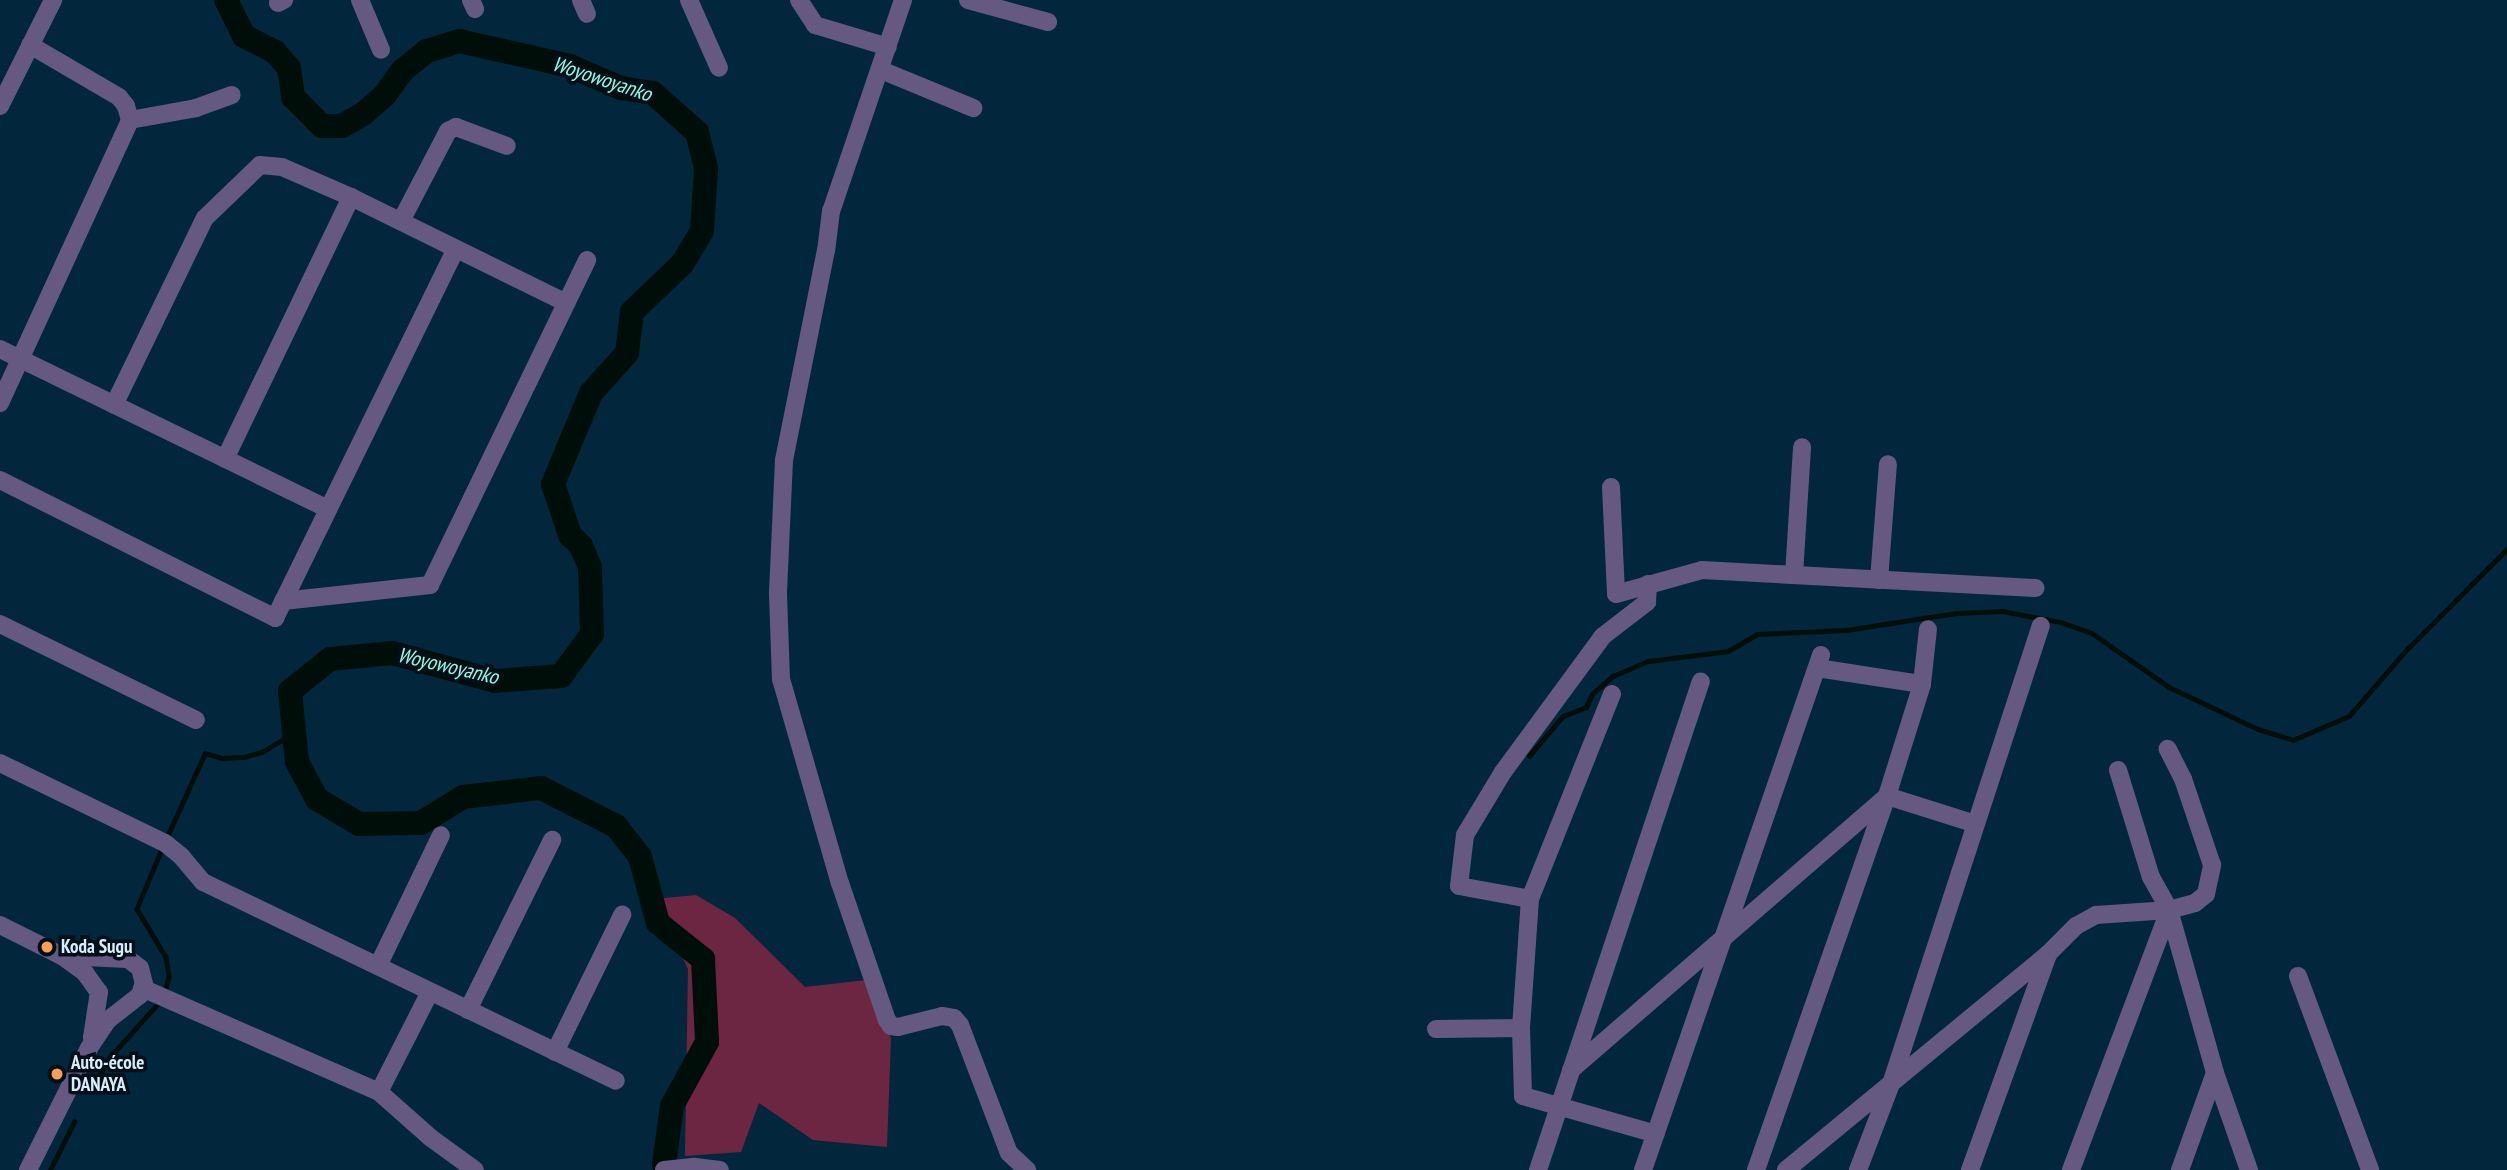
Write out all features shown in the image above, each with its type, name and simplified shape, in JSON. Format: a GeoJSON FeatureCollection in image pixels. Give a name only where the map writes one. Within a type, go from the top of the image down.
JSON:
{"type":"FeatureCollection","features":[{"type":"Feature","properties":{"kind":"street"},"geometry":{"type":"LineString","coordinates":[[0,106],[5,81],[30,45],[53,0]]}},
{"type":"Feature","properties":{"kind":"street"},"geometry":{"type":"LineString","coordinates":[[360,0],[381,50]]}},
{"type":"Feature","properties":{"kind":"street"},"geometry":{"type":"LineString","coordinates":[[689,0],[719,68]]}},
{"type":"Feature","properties":{"kind":"street"},"geometry":{"type":"LineString","coordinates":[[799,0],[815,25],[888,47]]}},
{"type":"Feature","properties":{"kind":"street"},"geometry":{"type":"LineString","coordinates":[[903,0],[831,211],[826,250],[784,460],[778,594],[781,679],[840,883],[887,1020],[898,1027],[942,1016],[954,1018],[960,1025],[1009,1153],[1027,1170]]}},
{"type":"Feature","properties":{"kind":"street"},"geometry":{"type":"LineString","coordinates":[[968,0],[1048,22]]}},
{"type":"Feature","properties":{"kind":"street"},"geometry":{"type":"LineString","coordinates":[[0,403],[130,120],[127,106],[119,97],[30,45]]}},
{"type":"Feature","properties":{"kind":"street"},"geometry":{"type":"LineString","coordinates":[[881,70],[973,108]]}},
{"type":"Feature","properties":{"kind":"street"},"geometry":{"type":"LineString","coordinates":[[130,120],[196,108],[232,95]]}},
{"type":"Feature","properties":{"kind":"street"},"geometry":{"type":"LineString","coordinates":[[401,221],[448,131],[456,127],[507,146]]}},
{"type":"Feature","properties":{"kind":"street"},"geometry":{"type":"LineString","coordinates":[[114,405],[205,218],[260,166],[282,167],[351,197],[566,303]]}},
{"type":"Feature","properties":{"kind":"street"},"geometry":{"type":"LineString","coordinates":[[225,458],[351,197]]}},
{"type":"Feature","properties":{"kind":"street"},"geometry":{"type":"LineString","coordinates":[[0,480],[275,618],[456,249]]}},
{"type":"Feature","properties":{"kind":"street"},"geometry":{"type":"LineString","coordinates":[[283,601],[430,585],[587,260]]}},
{"type":"Feature","properties":{"kind":"street"},"geometry":{"type":"LineString","coordinates":[[0,349],[328,509]]}},
{"type":"Feature","properties":{"kind":"street"},"geometry":{"type":"LineString","coordinates":[[1794,575],[1802,447]]}},
{"type":"Feature","properties":{"kind":"street"},"geometry":{"type":"LineString","coordinates":[[1879,580],[1888,464]]}},
{"type":"Feature","properties":{"kind":"street"},"geometry":{"type":"LineString","coordinates":[[1611,487],[1616,594],[1702,570],[2036,588]]}},
{"type":"Feature","properties":{"kind":"street"},"geometry":{"type":"LineString","coordinates":[[1530,899],[1459,886],[1465,835],[1503,772],[1603,636],[1647,602],[1648,584]]}},
{"type":"Feature","properties":{"kind":"street"},"geometry":{"type":"LineString","coordinates":[[0,624],[196,720]]}},
{"type":"Feature","properties":{"kind":"street"},"geometry":{"type":"LineString","coordinates":[[1859,1170],[1891,1084],[2041,626]]}},
{"type":"Feature","properties":{"kind":"street"},"geometry":{"type":"LineString","coordinates":[[1756,1170],[1887,796],[1922,684],[1928,629]]}},
{"type":"Feature","properties":{"kind":"street"},"geometry":{"type":"LineString","coordinates":[[1643,1170],[1819,661],[1922,684]]}},
{"type":"Feature","properties":{"kind":"street"},"geometry":{"type":"LineString","coordinates":[[1538,1170],[1701,681]]}},
{"type":"Feature","properties":{"kind":"street"},"geometry":{"type":"LineString","coordinates":[[1612,694],[1530,899],[1521,1028],[1523,1096],[1656,1134]]}},
{"type":"Feature","properties":{"kind":"street"},"geometry":{"type":"LineString","coordinates":[[1786,1170],[2048,954],[2076,926],[2096,915],[2169,910],[2195,903],[2206,894],[2213,866],[2183,779],[2168,749]]}},
{"type":"Feature","properties":{"kind":"street"},"geometry":{"type":"LineString","coordinates":[[0,763],[164,843],[181,856],[203,882],[616,1081]]}},
{"type":"Feature","properties":{"kind":"street"},"geometry":{"type":"LineString","coordinates":[[2118,770],[2151,877],[2169,910],[2215,1073],[2249,1170]]}},
{"type":"Feature","properties":{"kind":"street"},"geometry":{"type":"LineString","coordinates":[[1887,796],[1976,824]]}},
{"type":"Feature","properties":{"kind":"street"},"geometry":{"type":"LineString","coordinates":[[1571,1070],[1887,796]]}},
{"type":"Feature","properties":{"kind":"street"},"geometry":{"type":"LineString","coordinates":[[378,966],[441,835]]}},
{"type":"Feature","properties":{"kind":"street"},"geometry":{"type":"LineString","coordinates":[[468,1010],[552,840]]}},
{"type":"Feature","properties":{"kind":"street"},"geometry":{"type":"LineString","coordinates":[[2071,1170],[2169,910]]}},
{"type":"Feature","properties":{"kind":"street"},"geometry":{"type":"LineString","coordinates":[[555,1052],[622,915]]}},
{"type":"Feature","properties":{"kind":"street"},"geometry":{"type":"LineString","coordinates":[[0,925],[62,956],[85,973],[108,1002],[119,1006],[137,996]]}},
{"type":"Feature","properties":{"kind":"street"},"geometry":{"type":"LineString","coordinates":[[1970,1170],[2048,954]]}},
{"type":"Feature","properties":{"kind":"street"},"geometry":{"type":"LineString","coordinates":[[28,1170],[89,1048],[108,1020],[137,996],[143,976],[134,962],[120,958],[111,960],[62,956]]}},
{"type":"Feature","properties":{"kind":"street"},"geometry":{"type":"LineString","coordinates":[[89,1048],[99,992],[97,975],[111,960]]}},
{"type":"Feature","properties":{"kind":"street"},"geometry":{"type":"LineString","coordinates":[[2298,976],[2370,1170]]}},
{"type":"Feature","properties":{"kind":"street"},"geometry":{"type":"LineString","coordinates":[[379,1092],[430,992]]}},
{"type":"Feature","properties":{"kind":"street"},"geometry":{"type":"LineString","coordinates":[[137,996],[379,1092],[431,1138],[475,1170]]}},
{"type":"Feature","properties":{"kind":"street"},"geometry":{"type":"LineString","coordinates":[[1436,1029],[1521,1028]]}},
{"type":"Feature","properties":{"kind":"street"},"geometry":{"type":"LineString","coordinates":[[2180,1170],[2215,1073]]}},
{"type":"Feature","properties":{"kind":"street"},"geometry":{"type":"LineString","coordinates":[[664,1170],[695,1167],[720,1170]]}},
{"type":"Feature","properties":{"kind":"shaded area"},"geometry":{"type":"Polygon","coordinates":[[[696,895],[735,918],[805,987],[866,980],[891,1038],[887,1147],[813,1140],[759,1103],[741,1152],[685,1156],[688,969],[654,899],[696,895]]]}},
{"type":"Feature","properties":{"kind":"waterway","name":"Woyowoyanko"},"geometry":{"type":"LineString","coordinates":[[226,0],[244,36],[275,52],[289,68],[293,97],[322,126],[342,126],[363,114],[384,96],[402,71],[427,51],[459,41],[570,66],[621,88],[653,93],[697,132],[706,169],[702,231],[682,264],[632,312],[627,353],[591,393],[553,484],[570,535],[581,546],[590,567],[592,634],[561,676],[495,681],[392,653],[330,659],[290,691],[297,762],[317,799],[359,824],[421,823],[463,797],[541,788],[616,826],[640,857],[658,923],[703,959],[707,1042],[672,1106],[664,1164]]}},
{"type":"Feature","properties":{"kind":"waterway"},"geometry":{"type":"LineString","coordinates":[[1529,756],[1563,716],[1586,707],[1592,694],[1613,676],[1649,661],[1728,651],[1758,634],[1846,630],[1956,613],[2003,611],[2060,622],[2092,633],[2169,687],[2258,729],[2293,740],[2349,716],[2408,648],[2507,549]]}},
{"type":"Feature","properties":{"kind":"waterway"},"geometry":{"type":"LineString","coordinates":[[166,839],[205,753],[223,758],[244,757],[262,752],[294,733]]}},
{"type":"Feature","properties":{"kind":"waterway"},"geometry":{"type":"LineString","coordinates":[[163,847],[137,909],[166,957],[169,977],[165,992]]}},
{"type":"Feature","properties":{"kind":"waterway"},"geometry":{"type":"LineString","coordinates":[[93,1087],[109,1058],[161,1000]]}},
{"type":"Feature","properties":{"kind":"waterway"},"geometry":{"type":"LineString","coordinates":[[50,1170],[74,1122]]}},
{"type":"Feature","properties":{"kind":"place","name":"Koda Sugu"},"geometry":{"type":"Point","coordinates":[47,947]}},
{"type":"Feature","properties":{"kind":"place","name":"Auto-école DANAYA"},"geometry":{"type":"Point","coordinates":[57,1074]}}]}
